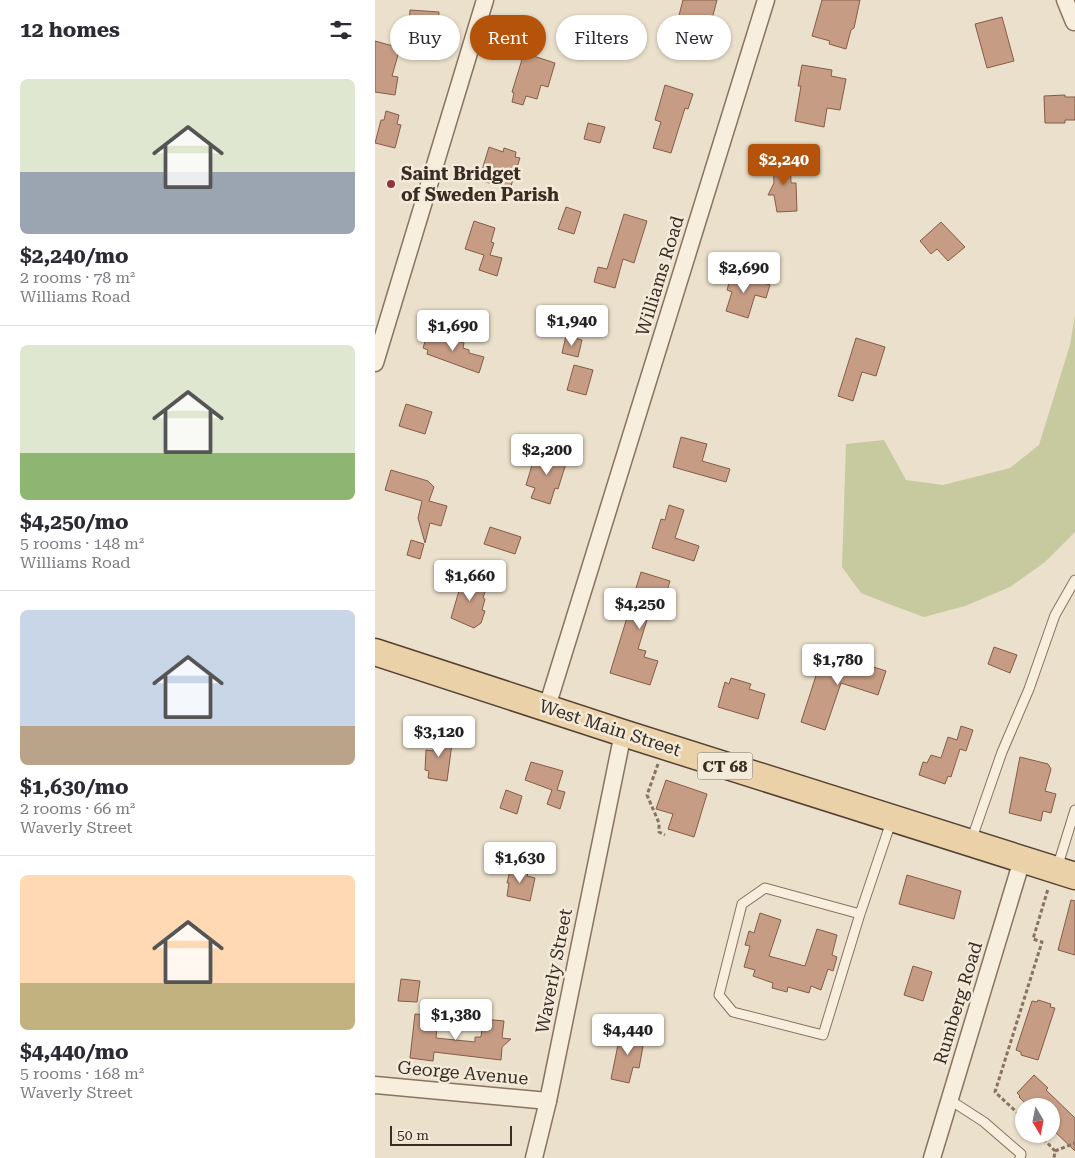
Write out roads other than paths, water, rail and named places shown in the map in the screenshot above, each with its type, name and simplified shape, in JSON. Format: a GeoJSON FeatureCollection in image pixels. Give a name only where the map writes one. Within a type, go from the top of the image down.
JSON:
{"type":"FeatureCollection","features":[{"type":"Feature","properties":{"kind":"main road","name":"West Main Street"},"geometry":{"type":"LineString","coordinates":[[375,652],[1021,860],[1060,878]]}},
{"type":"Feature","properties":{"kind":"street"},"geometry":{"type":"LineString","coordinates":[[375,364],[485,0]]}},
{"type":"Feature","properties":{"kind":"street","name":"Williams Road"},"geometry":{"type":"LineString","coordinates":[[547,707],[767,0]]}},
{"type":"Feature","properties":{"kind":"street"},"geometry":{"type":"LineString","coordinates":[[1065,0],[1074,22]]}},
{"type":"Feature","properties":{"kind":"street","name":"Waverly Street"},"geometry":{"type":"LineString","coordinates":[[534,1158],[548,1101],[623,733]]}},
{"type":"Feature","properties":{"kind":"street","name":"Rumberg Road"},"geometry":{"type":"LineString","coordinates":[[932,1158],[1021,860]]}},
{"type":"Feature","properties":{"kind":"street","name":"George Avenue"},"geometry":{"type":"LineString","coordinates":[[375,1085],[548,1101]]}},
{"type":"Feature","properties":{"kind":"lane"},"geometry":{"type":"LineString","coordinates":[[970,844],[1055,615],[1075,580]]}},
{"type":"Feature","properties":{"kind":"lane"},"geometry":{"type":"LineString","coordinates":[[1060,878],[1075,810]]}},
{"type":"Feature","properties":{"kind":"lane"},"geometry":{"type":"LineString","coordinates":[[860,914],[765,888],[742,904],[719,995],[733,1012],[823,1036],[860,914],[892,819]]}},
{"type":"Feature","properties":{"kind":"lane"},"geometry":{"type":"LineString","coordinates":[[950,1100],[984,1122],[1021,1154],[1021,1158]]}},
{"type":"Feature","properties":{"kind":"place","name":"Saint Bridget of Sweden Parish"},"geometry":{"type":"Point","coordinates":[391,184]}}]}
